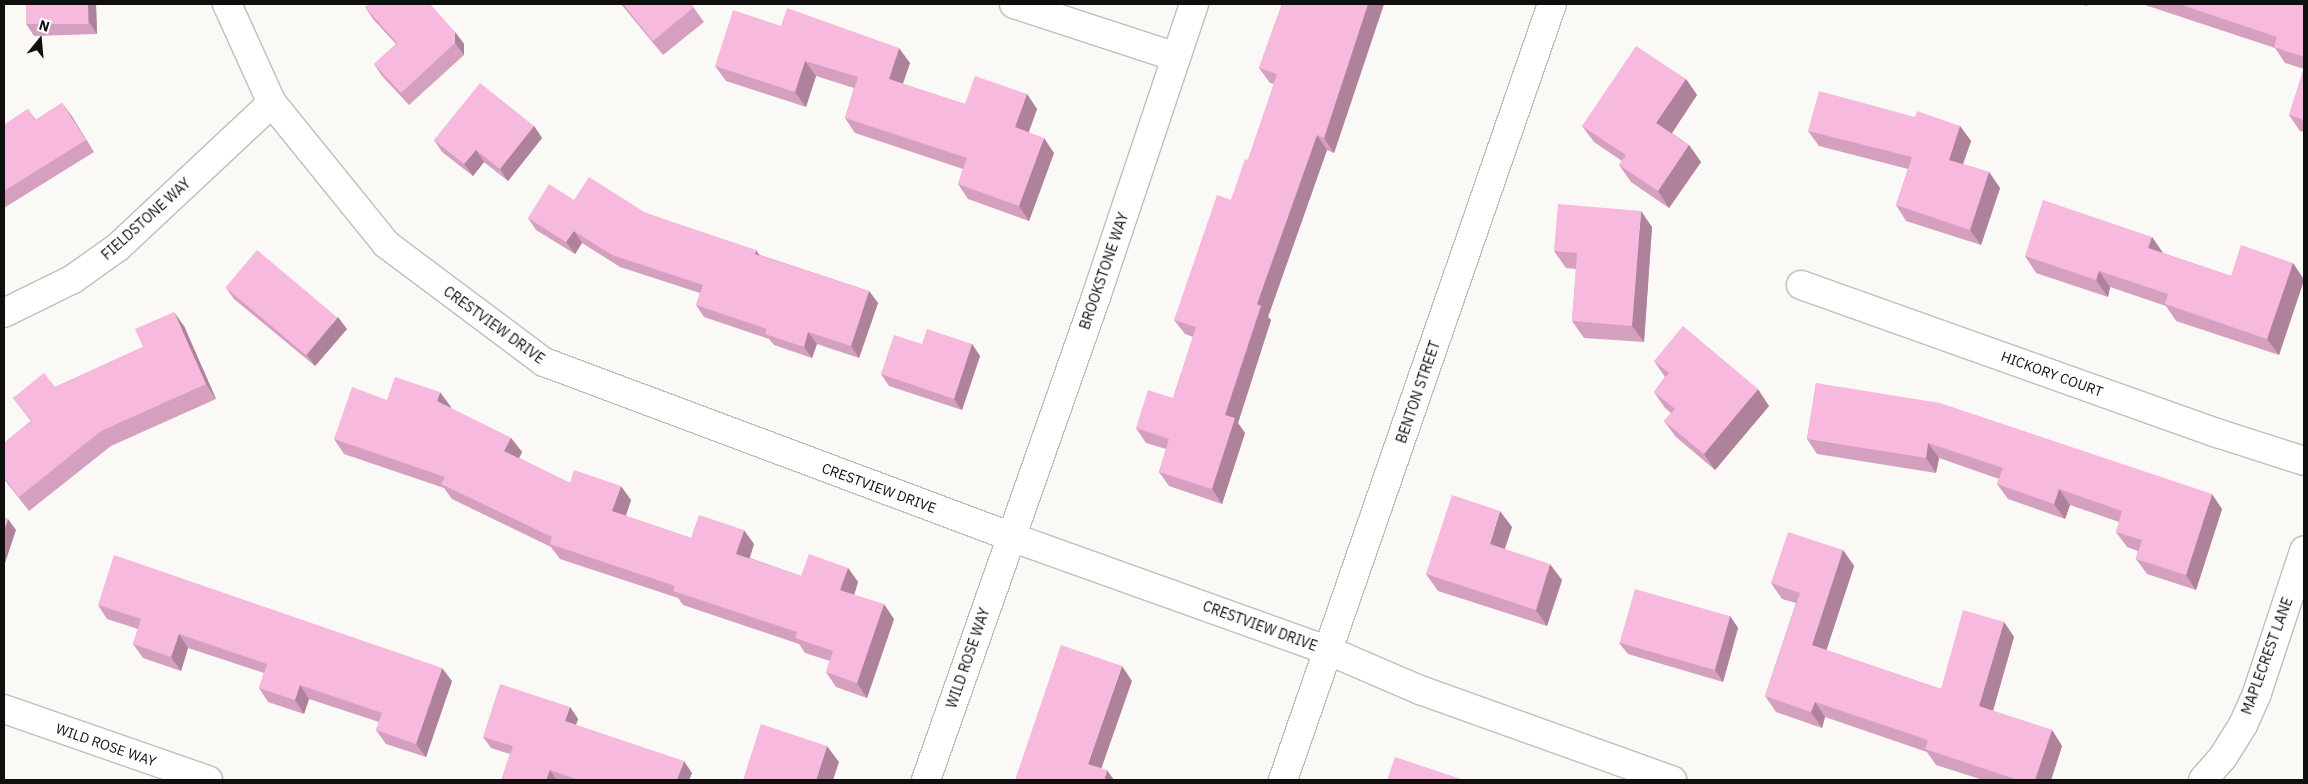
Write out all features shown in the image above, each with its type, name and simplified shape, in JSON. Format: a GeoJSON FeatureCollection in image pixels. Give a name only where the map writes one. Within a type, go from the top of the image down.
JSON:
{"type":"FeatureCollection","features":[{"type":"Feature","properties":{"kind":"street","name":"CRESTVIEW DRIVE"},"geometry":{"type":"LineString","coordinates":[[227,4],[272,103],[386,244],[544,362],[1011,537],[1329,651],[1420,690],[1672,780]]}},
{"type":"Feature","properties":{"kind":"street"},"geometry":{"type":"LineString","coordinates":[[1014,4],[1176,57]]}},
{"type":"Feature","properties":{"kind":"street","name":"BROOKSTONE WAY"},"geometry":{"type":"LineString","coordinates":[[1011,537],[1096,297],[1194,4]]}},
{"type":"Feature","properties":{"kind":"street","name":"BENTON STREET"},"geometry":{"type":"LineString","coordinates":[[1283,780],[1552,4]]}},
{"type":"Feature","properties":{"kind":"street","name":"FIELDSTONE WAY"},"geometry":{"type":"LineString","coordinates":[[4,313],[74,279],[118,247],[272,103]]}},
{"type":"Feature","properties":{"kind":"street","name":"HICKORY COURT"},"geometry":{"type":"LineString","coordinates":[[1801,285],[2217,433],[2304,461]]}},
{"type":"Feature","properties":{"kind":"street","name":"WILD ROSE WAY"},"geometry":{"type":"LineString","coordinates":[[926,780],[1011,537]]}},
{"type":"Feature","properties":{"kind":"street","name":"MAPLECREST LANE"},"geometry":{"type":"LineString","coordinates":[[2203,780],[2223,758],[2246,717],[2304,552]]}},
{"type":"Feature","properties":{"kind":"street","name":"WILD ROSE WAY"},"geometry":{"type":"LineString","coordinates":[[4,709],[208,780]]}},
{"type":"Feature","properties":{"kind":"building"},"geometry":{"type":"Polygon","coordinates":[[[26,4],[88,4],[88,24],[26,24],[26,4]]]}},
{"type":"Feature","properties":{"kind":"building"},"geometry":{"type":"Polygon","coordinates":[[[369,4],[430,4],[455,32],[455,43],[401,93],[374,64],[397,43],[365,7],[369,4]]]}},
{"type":"Feature","properties":{"kind":"building"},"geometry":{"type":"Polygon","coordinates":[[[623,4],[691,4],[694,7],[653,41],[623,4]]]}},
{"type":"Feature","properties":{"kind":"building"},"geometry":{"type":"Polygon","coordinates":[[[1282,4],[1368,4],[1324,138],[1317,135],[1257,304],[1261,306],[1225,415],[1235,418],[1212,489],[1159,472],[1169,439],[1136,428],[1148,390],[1173,398],[1196,327],[1174,320],[1217,195],[1231,200],[1245,159],[1248,160],[1277,74],[1259,68],[1282,4]]]}},
{"type":"Feature","properties":{"kind":"building"},"geometry":{"type":"Polygon","coordinates":[[[2179,4],[2304,4],[2304,57],[2274,47],[2277,37],[2179,4]]]}},
{"type":"Feature","properties":{"kind":"building"},"geometry":{"type":"Polygon","coordinates":[[[787,8],[899,48],[889,79],[965,104],[975,76],[1027,94],[1015,127],[1044,138],[1019,206],[958,184],[967,158],[845,118],[858,77],[805,61],[795,92],[715,66],[733,10],[781,26],[787,8]]]}},
{"type":"Feature","properties":{"kind":"building"},"geometry":{"type":"Polygon","coordinates":[[[1636,46],[1686,79],[1656,123],[1689,145],[1658,191],[1619,165],[1626,155],[1582,126],[1636,46]]]}},
{"type":"Feature","properties":{"kind":"building"},"geometry":{"type":"Polygon","coordinates":[[[2304,68],[2304,120],[2289,115],[2304,68]]]}},
{"type":"Feature","properties":{"kind":"building"},"geometry":{"type":"Polygon","coordinates":[[[480,83],[534,126],[500,169],[476,150],[464,164],[434,140],[480,83]]]}},
{"type":"Feature","properties":{"kind":"building"},"geometry":{"type":"Polygon","coordinates":[[[1819,91],[1915,117],[1917,111],[1960,126],[1949,160],[1989,172],[1970,230],[1896,205],[1912,157],[1808,131],[1819,91]]]}},
{"type":"Feature","properties":{"kind":"building"},"geometry":{"type":"Polygon","coordinates":[[[62,103],[86,140],[4,191],[4,125],[28,109],[35,120],[62,103]]]}},
{"type":"Feature","properties":{"kind":"building"},"geometry":{"type":"Polygon","coordinates":[[[589,177],[646,213],[756,250],[755,254],[869,291],[851,346],[808,332],[804,347],[765,334],[767,329],[696,305],[703,285],[612,255],[574,231],[566,242],[528,218],[549,184],[574,200],[589,177]]]}},
{"type":"Feature","properties":{"kind":"building"},"geometry":{"type":"Polygon","coordinates":[[[2043,200],[2152,237],[2148,248],[2231,276],[2241,245],[2293,263],[2267,339],[2165,304],[2168,294],[2099,271],[2096,280],[2025,256],[2043,200]]]}},
{"type":"Feature","properties":{"kind":"building"},"geometry":{"type":"Polygon","coordinates":[[[1558,204],[1641,211],[1632,326],[1572,321],[1577,253],[1554,251],[1558,204]]]}},
{"type":"Feature","properties":{"kind":"building"},"geometry":{"type":"Polygon","coordinates":[[[257,250],[337,317],[306,355],[226,288],[257,250]]]}},
{"type":"Feature","properties":{"kind":"building"},"geometry":{"type":"Polygon","coordinates":[[[174,312],[206,384],[101,431],[19,497],[4,477],[4,443],[32,421],[13,398],[44,373],[55,387],[143,347],[135,329],[174,312]]]}},
{"type":"Feature","properties":{"kind":"building"},"geometry":{"type":"Polygon","coordinates":[[[1683,326],[1758,389],[1704,454],[1664,421],[1675,409],[1654,392],[1669,373],[1654,361],[1683,326]]]}},
{"type":"Feature","properties":{"kind":"building"},"geometry":{"type":"Polygon","coordinates":[[[927,329],[972,344],[954,399],[881,374],[894,335],[922,344],[927,329]]]}},
{"type":"Feature","properties":{"kind":"building"},"geometry":{"type":"Polygon","coordinates":[[[395,377],[440,392],[437,401],[511,438],[504,451],[570,483],[574,470],[621,486],[612,511],[691,538],[699,515],[744,530],[736,554],[801,576],[809,554],[848,568],[840,590],[884,604],[857,683],[826,672],[833,651],[795,638],[797,632],[673,591],[675,586],[550,544],[552,537],[441,484],[445,477],[334,439],[352,387],[387,400],[395,377]]]}},
{"type":"Feature","properties":{"kind":"building"},"geometry":{"type":"Polygon","coordinates":[[[1816,383],[1940,403],[2212,494],[2186,575],[2136,559],[2142,540],[2116,532],[2122,511],[2059,489],[2054,504],[1997,484],[2003,468],[1928,443],[1926,458],[1807,439],[1816,383]]]}},
{"type":"Feature","properties":{"kind":"building"},"geometry":{"type":"Polygon","coordinates":[[[1452,495],[1500,511],[1490,544],[1550,564],[1536,610],[1426,574],[1452,495]]]}},
{"type":"Feature","properties":{"kind":"building"},"geometry":{"type":"Polygon","coordinates":[[[4,517],[8,519],[4,530],[4,517]]]}},
{"type":"Feature","properties":{"kind":"building"},"geometry":{"type":"Polygon","coordinates":[[[1788,532],[1843,550],[1812,645],[1941,689],[1963,610],[2004,622],[1979,706],[2052,730],[2035,780],[2018,780],[1925,749],[1928,740],[1815,702],[1811,712],[1765,696],[1800,593],[1771,583],[1788,532]]]}},
{"type":"Feature","properties":{"kind":"building"},"geometry":{"type":"Polygon","coordinates":[[[114,555],[442,668],[416,744],[376,730],[382,713],[300,685],[295,700],[259,688],[267,664],[179,634],[171,657],[133,644],[141,619],[98,605],[114,555]]]}},
{"type":"Feature","properties":{"kind":"building"},"geometry":{"type":"Polygon","coordinates":[[[1635,589],[1730,616],[1715,670],[1620,643],[1635,589]]]}},
{"type":"Feature","properties":{"kind":"building"},"geometry":{"type":"Polygon","coordinates":[[[1061,645],[1122,666],[1088,764],[1107,770],[1104,780],[1015,780],[1061,645]]]}},
{"type":"Feature","properties":{"kind":"building"},"geometry":{"type":"Polygon","coordinates":[[[500,684],[570,707],[565,721],[684,761],[677,780],[579,780],[550,770],[546,780],[510,780],[502,778],[513,746],[483,737],[500,684]]]}},
{"type":"Feature","properties":{"kind":"building"},"geometry":{"type":"Polygon","coordinates":[[[761,724],[827,746],[816,780],[743,780],[761,724]]]}},
{"type":"Feature","properties":{"kind":"building"},"geometry":{"type":"Polygon","coordinates":[[[1395,757],[1464,780],[1387,780],[1395,757]]]}}]}
